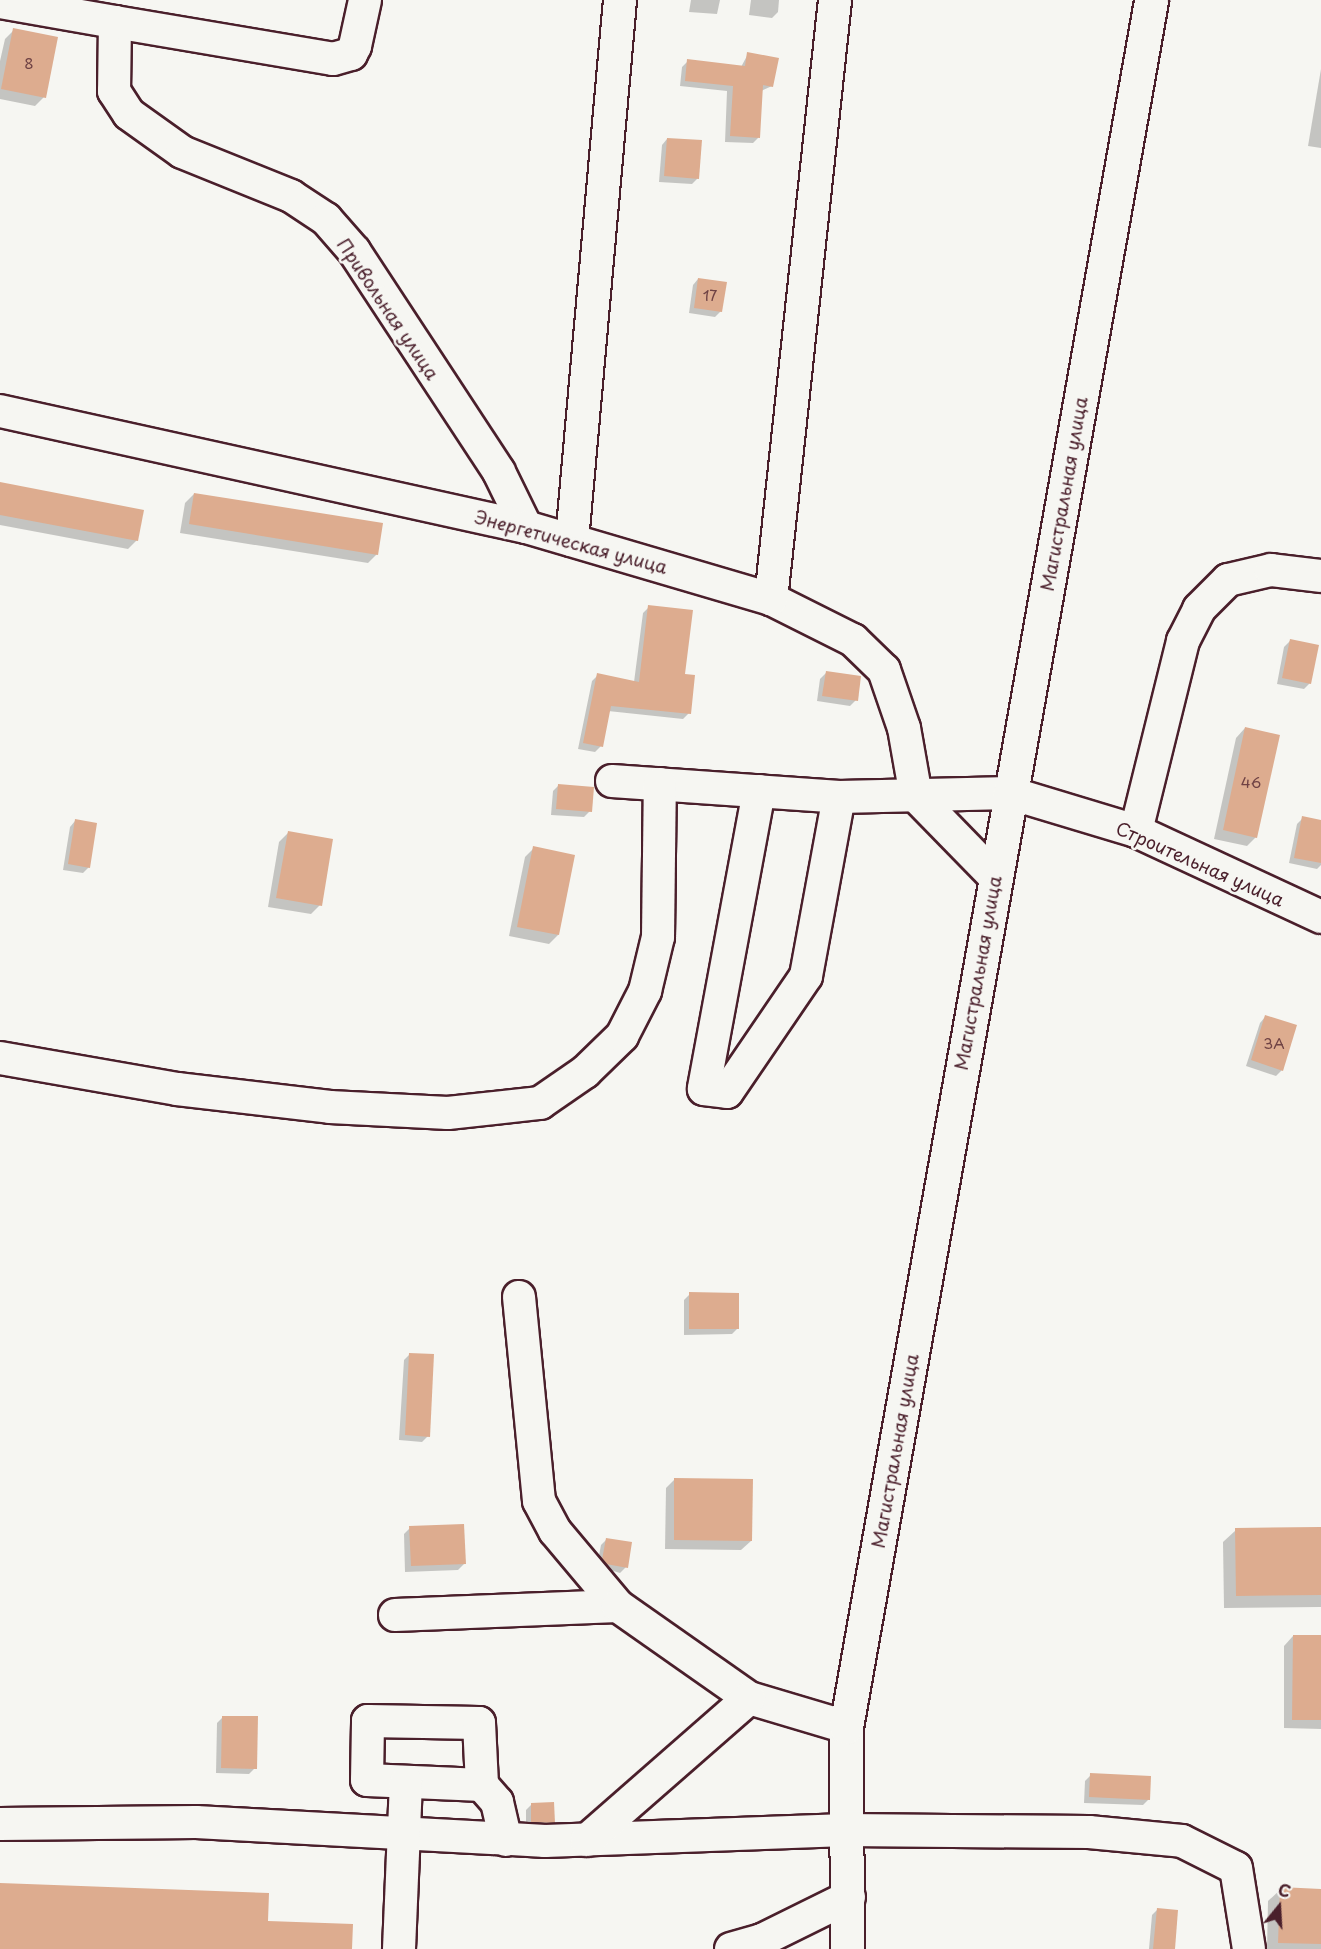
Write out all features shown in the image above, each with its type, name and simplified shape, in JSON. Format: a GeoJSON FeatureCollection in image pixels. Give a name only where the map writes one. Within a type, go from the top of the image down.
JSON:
{"type":"FeatureCollection","features":[{"type":"Feature","properties":{"kind":"highway","name":"Магистральная улица"},"geometry":{"type":"LineString","coordinates":[[847,1949],[849,1897],[846,1830],[846,1727],[1151,0]]}},
{"type":"Feature","properties":{"kind":"street"},"geometry":{"type":"LineString","coordinates":[[0,2],[333,59],[351,54],[365,0]]}},
{"type":"Feature","properties":{"kind":"street"},"geometry":{"type":"LineString","coordinates":[[572,540],[620,0]]}},
{"type":"Feature","properties":{"kind":"street"},"geometry":{"type":"LineString","coordinates":[[771,599],[835,0]]}},
{"type":"Feature","properties":{"kind":"street","name":"Привольная улица"},"geometry":{"type":"LineString","coordinates":[[115,22],[114,91],[129,114],[182,152],[291,196],[326,219],[354,251],[499,472],[526,527]]}},
{"type":"Feature","properties":{"kind":"street","name":"Энергетическая улица"},"geometry":{"type":"LineString","coordinates":[[0,411],[526,527],[771,599],[853,640],[884,670],[904,728],[916,796]]}},
{"type":"Feature","properties":{"kind":"street"},"geometry":{"type":"LineString","coordinates":[[1136,831],[1183,641],[1199,609],[1228,580],[1271,570],[1321,576]]}},
{"type":"Feature","properties":{"kind":"street","name":"Строительная улица"},"geometry":{"type":"LineString","coordinates":[[612,781],[839,797],[1010,793],[1136,831],[1321,917]]}},
{"type":"Feature","properties":{"kind":"street"},"geometry":{"type":"LineString","coordinates":[[0,1058],[177,1089],[330,1107],[448,1113],[540,1103],[585,1072],[622,1036],[645,991],[658,937],[660,784]]}},
{"type":"Feature","properties":{"kind":"street"},"geometry":{"type":"LineString","coordinates":[[759,791],[704,1089],[727,1092],[806,976],[839,797]]}},
{"type":"Feature","properties":{"kind":"street"},"geometry":{"type":"LineString","coordinates":[[916,796],[995,877]]}},
{"type":"Feature","properties":{"kind":"street"},"geometry":{"type":"LineString","coordinates":[[519,1297],[539,1501],[555,1531],[618,1606],[749,1698],[846,1727]]}},
{"type":"Feature","properties":{"kind":"street"},"geometry":{"type":"LineString","coordinates":[[395,1615],[618,1606]]}},
{"type":"Feature","properties":{"kind":"street"},"geometry":{"type":"LineString","coordinates":[[587,1840],[749,1698]]}},
{"type":"Feature","properties":{"kind":"street"},"geometry":{"type":"LineString","coordinates":[[482,1785],[367,1780],[368,1721],[479,1723],[482,1785],[497,1802],[506,1840]]}},
{"type":"Feature","properties":{"kind":"street"},"geometry":{"type":"LineString","coordinates":[[399,1949],[401,1834],[406,1782]]}},
{"type":"Feature","properties":{"kind":"street"},"geometry":{"type":"LineString","coordinates":[[0,1824],[196,1822],[506,1840],[587,1840],[846,1830],[1089,1832],[1182,1841],[1236,1868],[1249,1949]]}},
{"type":"Feature","properties":{"kind":"street"},"geometry":{"type":"LineString","coordinates":[[731,1949],[761,1944],[849,1897]]}},
{"type":"Feature","properties":{"kind":"building"},"geometry":{"type":"Polygon","coordinates":[[[13,28],[58,37],[46,98],[1,89],[13,28]]]}},
{"type":"Feature","properties":{"kind":"building"},"geometry":{"type":"Polygon","coordinates":[[[747,52],[779,58],[773,87],[763,85],[760,138],[730,136],[733,86],[685,81],[687,59],[745,66],[747,52]]]}},
{"type":"Feature","properties":{"kind":"building"},"geometry":{"type":"Polygon","coordinates":[[[667,138],[702,140],[699,179],[664,176],[667,138]]]}},
{"type":"Feature","properties":{"kind":"building"},"geometry":{"type":"Polygon","coordinates":[[[698,278],[727,282],[722,312],[694,308],[698,278]]]}},
{"type":"Feature","properties":{"kind":"building"},"geometry":{"type":"Polygon","coordinates":[[[0,482],[144,510],[138,541],[0,515],[0,482]]]}},
{"type":"Feature","properties":{"kind":"building"},"geometry":{"type":"Polygon","coordinates":[[[194,493],[383,523],[378,555],[189,524],[194,493]]]}},
{"type":"Feature","properties":{"kind":"building"},"geometry":{"type":"Polygon","coordinates":[[[648,605],[693,610],[685,674],[695,675],[691,714],[611,706],[603,747],[583,743],[597,673],[639,682],[648,605]]]}},
{"type":"Feature","properties":{"kind":"building"},"geometry":{"type":"Polygon","coordinates":[[[1290,639],[1319,645],[1311,684],[1282,678],[1290,639]]]}},
{"type":"Feature","properties":{"kind":"building"},"geometry":{"type":"Polygon","coordinates":[[[826,671],[861,676],[858,701],[822,696],[826,671]]]}},
{"type":"Feature","properties":{"kind":"building"},"geometry":{"type":"Polygon","coordinates":[[[1245,727],[1280,735],[1257,838],[1223,830],[1245,727]]]}},
{"type":"Feature","properties":{"kind":"building"},"geometry":{"type":"Polygon","coordinates":[[[558,784],[594,787],[592,812],[556,809],[558,784]]]}},
{"type":"Feature","properties":{"kind":"building"},"geometry":{"type":"Polygon","coordinates":[[[1302,816],[1321,820],[1321,863],[1294,858],[1302,816]]]}},
{"type":"Feature","properties":{"kind":"building"},"geometry":{"type":"Polygon","coordinates":[[[75,819],[97,823],[90,868],[68,864],[75,819]]]}},
{"type":"Feature","properties":{"kind":"building"},"geometry":{"type":"Polygon","coordinates":[[[288,831],[333,839],[322,906],[276,898],[288,831]]]}},
{"type":"Feature","properties":{"kind":"building"},"geometry":{"type":"Polygon","coordinates":[[[533,846],[575,855],[559,935],[517,927],[533,846]]]}},
{"type":"Feature","properties":{"kind":"building"},"geometry":{"type":"Polygon","coordinates":[[[1265,1015],[1297,1025],[1283,1071],[1251,1060],[1265,1015]]]}},
{"type":"Feature","properties":{"kind":"building"},"geometry":{"type":"Polygon","coordinates":[[[689,1292],[739,1293],[739,1329],[689,1329],[689,1292]]]}},
{"type":"Feature","properties":{"kind":"building"},"geometry":{"type":"Polygon","coordinates":[[[409,1353],[434,1354],[430,1437],[405,1435],[409,1353]]]}},
{"type":"Feature","properties":{"kind":"building"},"geometry":{"type":"Polygon","coordinates":[[[674,1478],[753,1479],[752,1541],[674,1540],[674,1478]]]}},
{"type":"Feature","properties":{"kind":"building"},"geometry":{"type":"Polygon","coordinates":[[[464,1524],[466,1564],[411,1566],[409,1526],[464,1524]]]}},
{"type":"Feature","properties":{"kind":"building"},"geometry":{"type":"Polygon","coordinates":[[[1321,1527],[1321,1595],[1236,1596],[1235,1528],[1321,1527]]]}},
{"type":"Feature","properties":{"kind":"building"},"geometry":{"type":"Polygon","coordinates":[[[606,1538],[632,1542],[628,1568],[606,1564],[602,1560],[606,1538]]]}},
{"type":"Feature","properties":{"kind":"building"},"geometry":{"type":"Polygon","coordinates":[[[1293,1635],[1321,1635],[1321,1720],[1292,1720],[1293,1635]]]}},
{"type":"Feature","properties":{"kind":"building"},"geometry":{"type":"Polygon","coordinates":[[[222,1716],[258,1716],[257,1769],[221,1768],[222,1716]]]}},
{"type":"Feature","properties":{"kind":"building"},"geometry":{"type":"Polygon","coordinates":[[[1090,1773],[1151,1776],[1150,1800],[1089,1797],[1090,1773]]]}},
{"type":"Feature","properties":{"kind":"building"},"geometry":{"type":"Polygon","coordinates":[[[554,1802],[555,1823],[531,1822],[531,1803],[554,1802]]]}},
{"type":"Feature","properties":{"kind":"building"},"geometry":{"type":"Polygon","coordinates":[[[0,1883],[269,1893],[268,1921],[353,1924],[352,1949],[0,1949],[0,1883]]]}},
{"type":"Feature","properties":{"kind":"building"},"geometry":{"type":"Polygon","coordinates":[[[1280,1887],[1321,1889],[1321,1944],[1278,1943],[1280,1887]]]}},
{"type":"Feature","properties":{"kind":"building"},"geometry":{"type":"Polygon","coordinates":[[[1157,1908],[1178,1910],[1175,1949],[1153,1949],[1157,1908]]]}}]}
